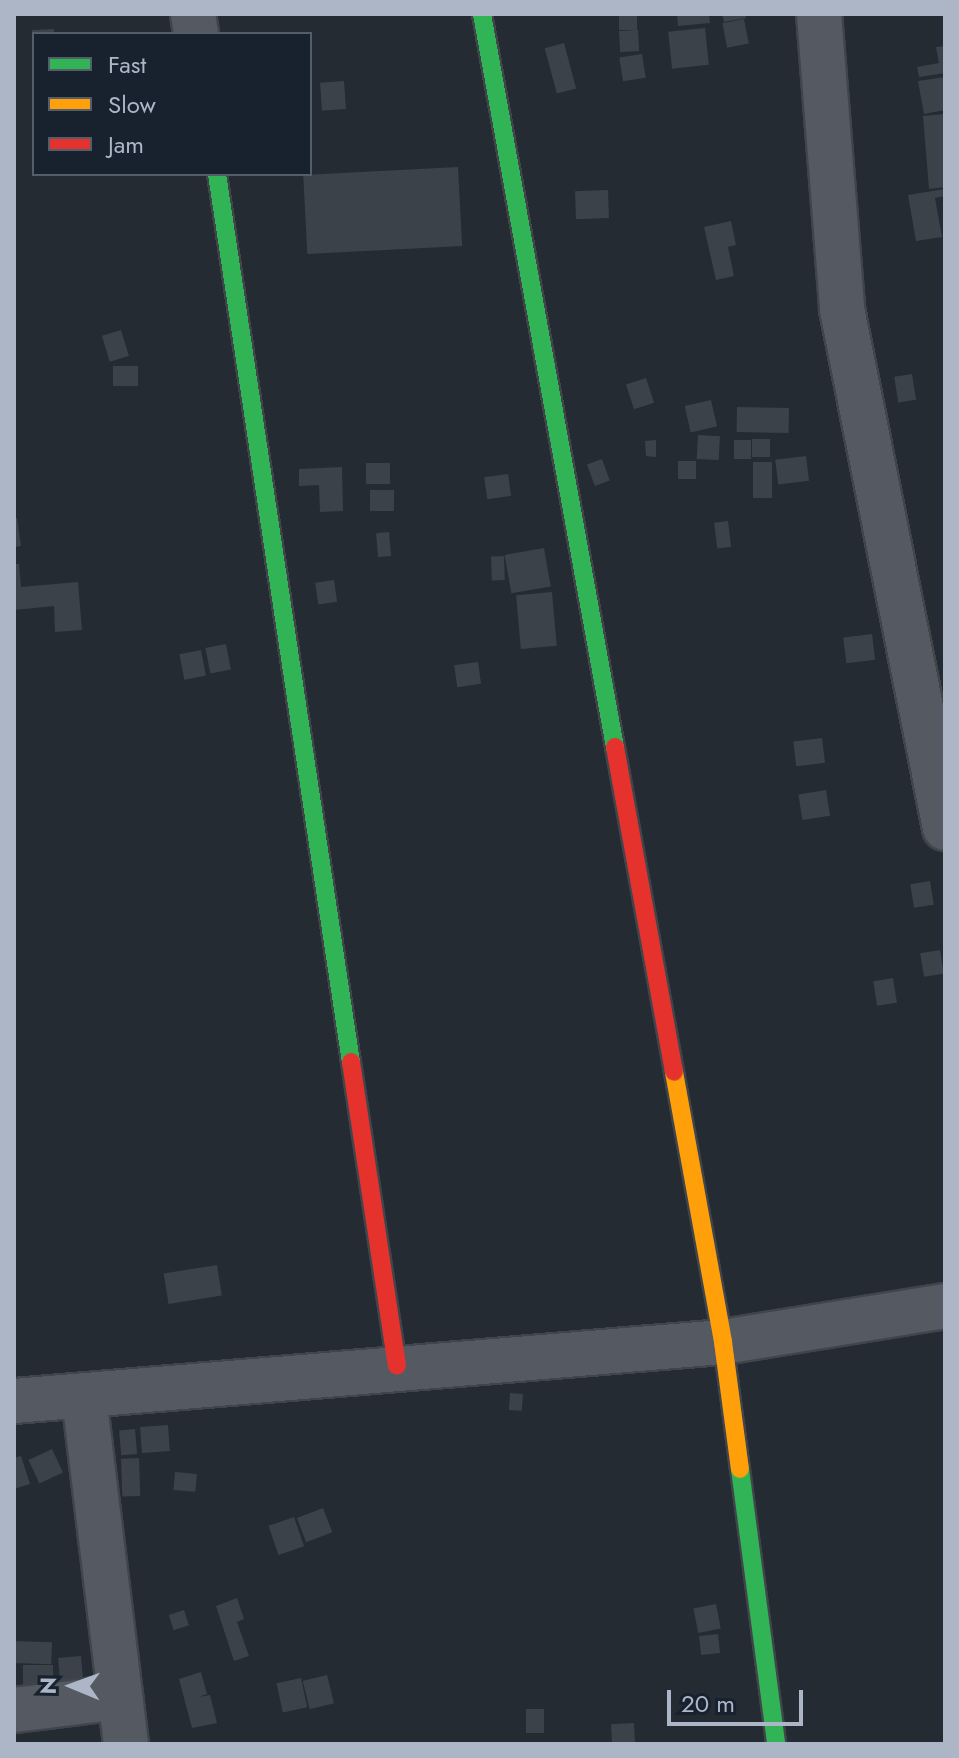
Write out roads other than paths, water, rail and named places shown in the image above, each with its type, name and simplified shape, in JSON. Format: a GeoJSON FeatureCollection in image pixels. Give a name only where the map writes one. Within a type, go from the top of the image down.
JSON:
{"type":"FeatureCollection","features":[{"type":"Feature","properties":{"kind":"street"},"geometry":{"type":"LineString","coordinates":[[482,14],[723,1342],[776,1744]]}},
{"type":"Feature","properties":{"kind":"street"},"geometry":{"type":"LineString","coordinates":[[819,14],[842,309],[945,828]]}},
{"type":"Feature","properties":{"kind":"street"},"geometry":{"type":"LineString","coordinates":[[217,176],[397,1366]]}},
{"type":"Feature","properties":{"kind":"street"},"geometry":{"type":"LineString","coordinates":[[14,1401],[397,1366],[723,1342],[945,1306]]}},
{"type":"Feature","properties":{"kind":"street"},"geometry":{"type":"LineString","coordinates":[[84,1397],[126,1744]]}},
{"type":"Feature","properties":{"kind":"street"},"geometry":{"type":"LineString","coordinates":[[14,1710],[120,1697]]}}]}
